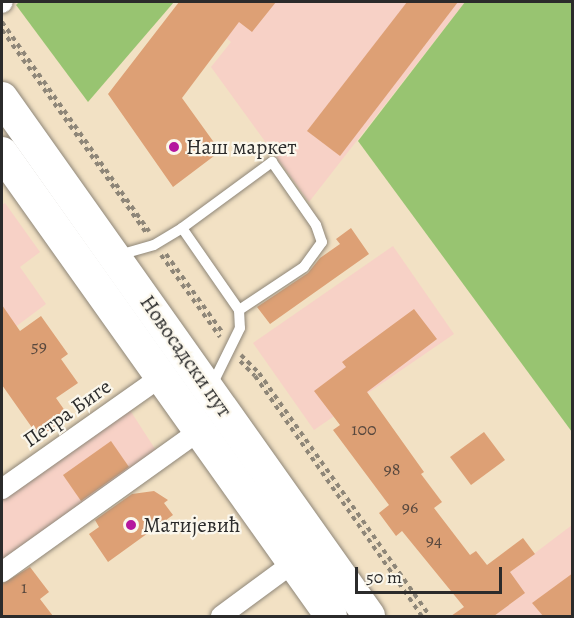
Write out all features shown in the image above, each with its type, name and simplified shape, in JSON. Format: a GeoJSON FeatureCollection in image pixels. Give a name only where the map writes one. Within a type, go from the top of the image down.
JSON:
{"type":"FeatureCollection","features":[{"type":"Feature","properties":{"kind":"main road","name":"Новосадски пут"},"geometry":{"type":"LineString","coordinates":[[2,98],[117,256],[369,616]]}},
{"type":"Feature","properties":{"kind":"main road","name":"Новосадски пут"},"geometry":{"type":"LineString","coordinates":[[6,169],[161,376],[331,616]]}},
{"type":"Feature","properties":{"kind":"street","name":"Петра Биге"},"geometry":{"type":"LineString","coordinates":[[2,489],[161,376]]}},
{"type":"Feature","properties":{"kind":"street"},"geometry":{"type":"LineString","coordinates":[[2,572],[199,431]]}},
{"type":"Feature","properties":{"kind":"street"},"geometry":{"type":"LineString","coordinates":[[221,616],[293,563]]}},
{"type":"Feature","properties":{"kind":"lane"},"geometry":{"type":"LineString","coordinates":[[117,256],[132,255],[156,244],[182,228],[272,162],[316,225],[322,242],[304,267],[239,310]]}},
{"type":"Feature","properties":{"kind":"lane"},"geometry":{"type":"LineString","coordinates":[[182,228],[239,310],[240,328],[210,391]]}},
{"type":"Feature","properties":{"kind":"path"},"geometry":{"type":"LineString","coordinates":[[2,22],[156,244]]}},
{"type":"Feature","properties":{"kind":"path"},"geometry":{"type":"LineString","coordinates":[[2,30],[230,346],[255,376],[422,616]]}},
{"type":"Feature","properties":{"kind":"path"},"geometry":{"type":"LineString","coordinates":[[230,346],[259,373],[430,616]]}},
{"type":"Feature","properties":{"kind":"shaded area"},"geometry":{"type":"Polygon","coordinates":[[[183,2],[465,2],[309,202],[211,67],[231,42],[183,2]]]}},
{"type":"Feature","properties":{"kind":"shaded area"},"geometry":{"type":"Polygon","coordinates":[[[5,203],[40,252],[20,267],[46,304],[2,337],[2,205],[5,203]]]}},
{"type":"Feature","properties":{"kind":"shaded area"},"geometry":{"type":"Polygon","coordinates":[[[393,246],[454,334],[314,430],[253,343],[393,246]]]}},
{"type":"Feature","properties":{"kind":"shaded area"},"geometry":{"type":"Polygon","coordinates":[[[128,407],[157,452],[2,562],[2,496],[128,407]]]}},
{"type":"Feature","properties":{"kind":"shaded area"},"geometry":{"type":"Polygon","coordinates":[[[572,525],[572,616],[451,616],[464,607],[572,525]]]}},
{"type":"Feature","properties":{"kind":"green space"},"geometry":{"type":"Polygon","coordinates":[[[19,2],[174,2],[88,102],[16,5],[19,2]]]}},
{"type":"Feature","properties":{"kind":"green space"},"geometry":{"type":"Polygon","coordinates":[[[465,2],[572,2],[572,432],[358,141],[465,2]]]}},
{"type":"Feature","properties":{"kind":"building"},"geometry":{"type":"Polygon","coordinates":[[[179,2],[276,2],[252,32],[239,22],[182,98],[218,148],[211,151],[214,156],[173,187],[108,94],[179,2]]]}},
{"type":"Feature","properties":{"kind":"building"},"geometry":{"type":"Polygon","coordinates":[[[407,2],[458,2],[340,156],[307,131],[407,2]]]}},
{"type":"Feature","properties":{"kind":"building"},"geometry":{"type":"Polygon","coordinates":[[[351,228],[369,254],[270,324],[257,307],[308,273],[320,258],[340,244],[336,239],[351,228]]]}},
{"type":"Feature","properties":{"kind":"building"},"geometry":{"type":"Polygon","coordinates":[[[2,305],[20,331],[41,316],[68,354],[61,359],[78,383],[56,398],[70,418],[40,439],[2,385],[2,305]]]}},
{"type":"Feature","properties":{"kind":"building"},"geometry":{"type":"Polygon","coordinates":[[[414,309],[437,339],[367,392],[424,472],[421,474],[442,502],[434,508],[470,555],[476,551],[487,565],[523,538],[535,554],[510,572],[525,593],[494,616],[451,616],[464,607],[402,531],[396,536],[379,513],[389,505],[333,430],[340,425],[314,391],[346,367],[342,362],[414,309]]]}},
{"type":"Feature","properties":{"kind":"building"},"geometry":{"type":"Polygon","coordinates":[[[484,432],[505,460],[471,485],[450,457],[484,432]]]}},
{"type":"Feature","properties":{"kind":"building"},"geometry":{"type":"Polygon","coordinates":[[[111,441],[129,467],[81,501],[63,475],[111,441]]]}},
{"type":"Feature","properties":{"kind":"building","name":"Матијевић"},"geometry":{"type":"Polygon","coordinates":[[[154,491],[168,500],[164,503],[173,515],[108,562],[89,534],[99,527],[95,520],[132,494],[154,491]]]}},
{"type":"Feature","properties":{"kind":"building"},"geometry":{"type":"Polygon","coordinates":[[[30,567],[49,592],[40,599],[53,616],[2,616],[2,584],[30,567]]]}},
{"type":"Feature","properties":{"kind":"building"},"geometry":{"type":"Polygon","coordinates":[[[573,573],[573,616],[543,616],[532,603],[573,573]]]}},
{"type":"Feature","properties":{"kind":"place","name":"Наш маркет"},"geometry":{"type":"Point","coordinates":[174,147]}},
{"type":"Feature","properties":{"kind":"place","name":"Матијевић"},"geometry":{"type":"Point","coordinates":[131,525]}}]}
